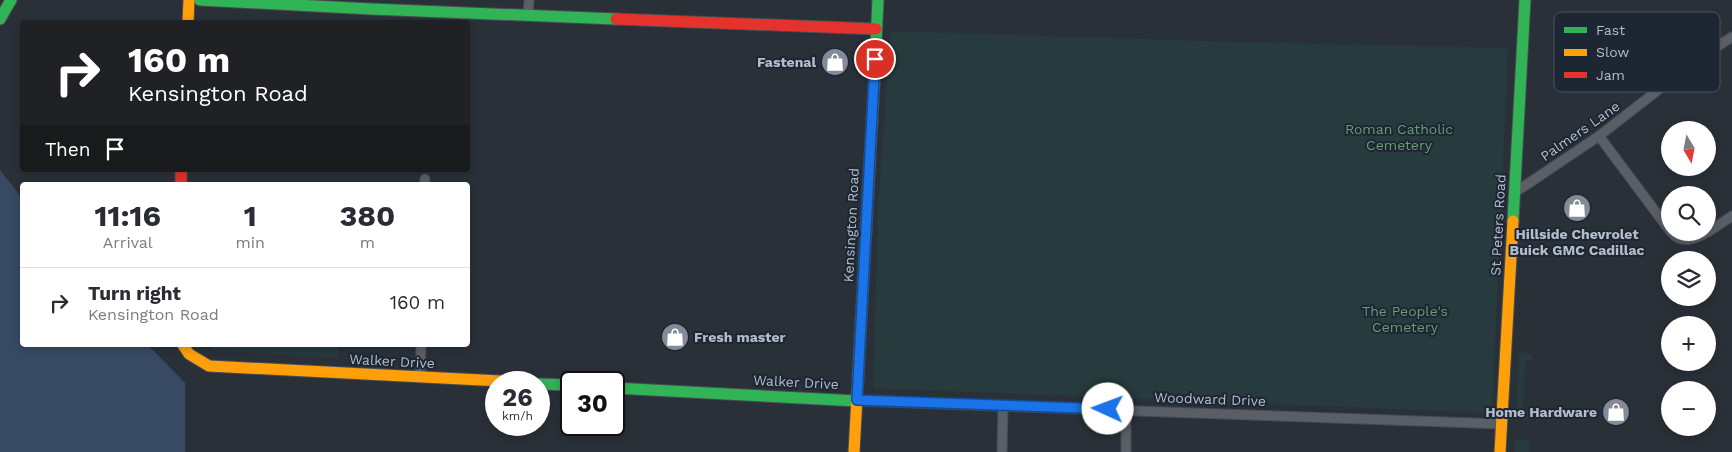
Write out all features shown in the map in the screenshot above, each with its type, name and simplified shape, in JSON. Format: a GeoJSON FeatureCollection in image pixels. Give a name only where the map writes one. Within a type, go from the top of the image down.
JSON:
{"type":"FeatureCollection","features":[{"type":"Feature","properties":{"kind":"main road"},"geometry":{"type":"LineString","coordinates":[[0,19],[11,0]]}},
{"type":"Feature","properties":{"kind":"main road"},"geometry":{"type":"LineString","coordinates":[[188,20],[189,0]]}},
{"type":"Feature","properties":{"kind":"main road"},"geometry":{"type":"LineString","coordinates":[[200,0],[876,29]]}},
{"type":"Feature","properties":{"kind":"main road","name":"Kensington Road"},"geometry":{"type":"LineString","coordinates":[[854,452],[878,0]]}},
{"type":"Feature","properties":{"kind":"main road","name":"St Peters Road"},"geometry":{"type":"LineString","coordinates":[[1500,452],[1525,0]]}},
{"type":"Feature","properties":{"kind":"main road","name":"Walker Drive"},"geometry":{"type":"LineString","coordinates":[[184,347],[189,354],[209,366],[485,380]]}},
{"type":"Feature","properties":{"kind":"main road","name":"Walker Drive"},"geometry":{"type":"LineString","coordinates":[[625,389],[857,400]]}},
{"type":"Feature","properties":{"kind":"street"},"geometry":{"type":"LineString","coordinates":[[528,15],[529,0]]}},
{"type":"Feature","properties":{"kind":"street","name":"Palmers Lane"},"geometry":{"type":"LineString","coordinates":[[1720,45],[1732,37]]}},
{"type":"Feature","properties":{"kind":"street","name":"Palmers Lane"},"geometry":{"type":"LineString","coordinates":[[1514,193],[1599,136],[1656,92]]}},
{"type":"Feature","properties":{"kind":"street"},"geometry":{"type":"LineString","coordinates":[[1599,136],[1661,220]]}},
{"type":"Feature","properties":{"kind":"street"},"geometry":{"type":"LineString","coordinates":[[1716,226],[1732,216]]}},
{"type":"Feature","properties":{"kind":"street"},"geometry":{"type":"LineString","coordinates":[[420,377],[421,347]]}},
{"type":"Feature","properties":{"kind":"street","name":"Woodward Drive"},"geometry":{"type":"LineString","coordinates":[[857,400],[1502,424]]}},
{"type":"Feature","properties":{"kind":"street"},"geometry":{"type":"LineString","coordinates":[[1002,452],[1003,406]]}},
{"type":"Feature","properties":{"kind":"street"},"geometry":{"type":"LineString","coordinates":[[1126,410],[1126,452]]}},
{"type":"Feature","properties":{"kind":"green space"},"geometry":{"type":"Polygon","coordinates":[[[890,31],[1508,48],[1492,413],[873,388],[878,210],[890,31]]]}},
{"type":"Feature","properties":{"kind":"green space"},"geometry":{"type":"Polygon","coordinates":[[[210,347],[338,347],[338,358],[214,350],[210,347]]]}},
{"type":"Feature","properties":{"kind":"green space"},"geometry":{"type":"Polygon","coordinates":[[[1519,353],[1532,354],[1532,360],[1525,360],[1523,411],[1532,412],[1531,419],[1516,418],[1519,353]]]}},
{"type":"Feature","properties":{"kind":"green space"},"geometry":{"type":"Polygon","coordinates":[[[1526,440],[1530,444],[1529,452],[1515,452],[1515,441],[1526,440]]]}},
{"type":"Feature","properties":{"kind":"water"},"geometry":{"type":"Polygon","coordinates":[[[0,170],[20,195],[20,347],[150,347],[185,383],[185,452],[0,452],[0,170]]]}},
{"type":"Feature","properties":{"kind":"traffic: fast"},"geometry":{"type":"LineString","coordinates":[[0,19],[11,0]]}},
{"type":"Feature","properties":{"kind":"traffic: fast"},"geometry":{"type":"LineString","coordinates":[[200,0],[616,19]]}},
{"type":"Feature","properties":{"kind":"traffic: fast"},"geometry":{"type":"LineString","coordinates":[[874,83],[878,0]]}},
{"type":"Feature","properties":{"kind":"traffic: fast"},"geometry":{"type":"LineString","coordinates":[[1513,221],[1525,0]]}},
{"type":"Feature","properties":{"kind":"traffic: fast"},"geometry":{"type":"LineString","coordinates":[[550,384],[560,385]]}},
{"type":"Feature","properties":{"kind":"traffic: fast"},"geometry":{"type":"LineString","coordinates":[[625,389],[857,401]]}},
{"type":"Feature","properties":{"kind":"traffic: slow"},"geometry":{"type":"LineString","coordinates":[[188,20],[189,0]]}},
{"type":"Feature","properties":{"kind":"traffic: slow"},"geometry":{"type":"LineString","coordinates":[[854,452],[874,83]]}},
{"type":"Feature","properties":{"kind":"traffic: slow"},"geometry":{"type":"LineString","coordinates":[[1500,452],[1513,221]]}},
{"type":"Feature","properties":{"kind":"traffic: slow"},"geometry":{"type":"LineString","coordinates":[[184,347],[189,354],[209,366],[485,380]]}},
{"type":"Feature","properties":{"kind":"traffic: jam"},"geometry":{"type":"LineString","coordinates":[[616,19],[876,29]]}},
{"type":"Feature","properties":{"kind":"traffic: jam"},"geometry":{"type":"LineString","coordinates":[[181,172],[181,182]]}},
{"type":"Feature","properties":{"kind":"place","name":"Fastenal"},"geometry":{"type":"Point","coordinates":[835,62]}},
{"type":"Feature","properties":{"kind":"place","name":"Hillside Chevrolet Buick GMC Cadillac"},"geometry":{"type":"Point","coordinates":[1577,208]}},
{"type":"Feature","properties":{"kind":"place","name":"Fresh master"},"geometry":{"type":"Point","coordinates":[675,337]}},
{"type":"Feature","properties":{"kind":"place","name":"Home Hardware"},"geometry":{"type":"Point","coordinates":[1616,412]}},
{"type":"Feature","properties":{"kind":"route"},"geometry":{"type":"LineString","coordinates":[[875,59],[857,400],[1108,409]]}},
{"type":"Feature","properties":{"kind":"park label","name":"Roman Catholic Cemetery"},"geometry":{"type":"Point","coordinates":[1399,138]}},
{"type":"Feature","properties":{"kind":"park label","name":"The People's Cemetery"},"geometry":{"type":"Point","coordinates":[1405,320]}}]}
